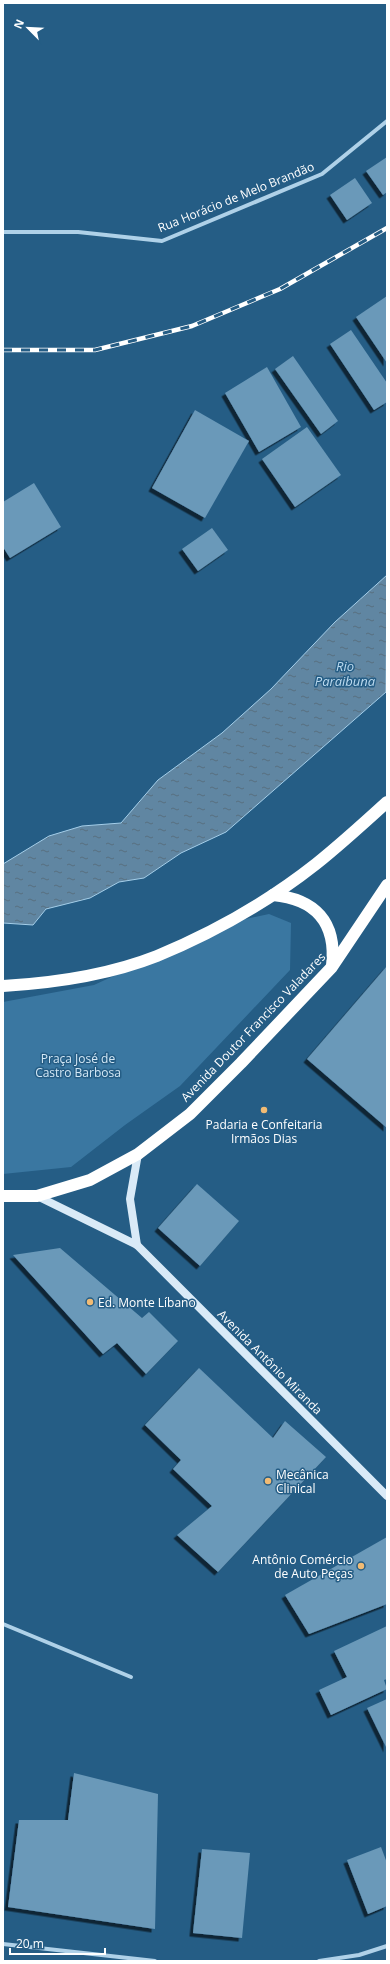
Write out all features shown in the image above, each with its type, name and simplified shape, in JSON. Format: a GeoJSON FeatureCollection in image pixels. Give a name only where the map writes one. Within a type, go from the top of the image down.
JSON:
{"type":"FeatureCollection","features":[{"type":"Feature","properties":{"kind":"highway"},"geometry":{"type":"LineString","coordinates":[[3,986],[33,984],[96,974],[156,956],[210,931],[273,895],[316,864],[387,802]]}},
{"type":"Feature","properties":{"kind":"highway","name":"Avenida Doutor Francisco Valadares"},"geometry":{"type":"LineString","coordinates":[[3,1196],[36,1196],[90,1180],[138,1154],[190,1114],[242,1063],[332,967],[387,885]]}},
{"type":"Feature","properties":{"kind":"highway"},"geometry":{"type":"LineString","coordinates":[[273,895],[291,897],[307,904],[321,916],[330,932],[334,949],[332,967]]}},
{"type":"Feature","properties":{"kind":"street","name":"Rua Horácio de Melo Brandão"},"geometry":{"type":"LineString","coordinates":[[3,232],[78,232],[162,241],[322,174],[387,121]]}},
{"type":"Feature","properties":{"kind":"street"},"geometry":{"type":"LineString","coordinates":[[137,1245],[130,1199],[138,1154]]}},
{"type":"Feature","properties":{"kind":"street","name":"Avenida Antônio Miranda"},"geometry":{"type":"LineString","coordinates":[[36,1196],[137,1245],[387,1496]]}},
{"type":"Feature","properties":{"kind":"street"},"geometry":{"type":"LineString","coordinates":[[3,1624],[131,1677]]}},
{"type":"Feature","properties":{"kind":"street"},"geometry":{"type":"LineString","coordinates":[[3,1944],[155,1961]]}},
{"type":"Feature","properties":{"kind":"street"},"geometry":{"type":"LineString","coordinates":[[319,1961],[359,1955],[387,1946]]}},
{"type":"Feature","properties":{"kind":"green space","name":"Praça José de Castro Barbosa"},"geometry":{"type":"Polygon","coordinates":[[[269,914],[291,923],[290,970],[180,1086],[125,1125],[71,1167],[3,1174],[3,1002],[94,985],[231,922],[269,914]]]}},
{"type":"Feature","properties":{"kind":"water","name":"Rio Paraibuna"},"geometry":{"type":"Polygon","coordinates":[[[387,575],[386,692],[226,832],[181,853],[144,878],[119,882],[90,898],[46,909],[33,925],[3,923],[3,864],[49,836],[82,826],[121,823],[158,780],[222,733],[271,689],[335,622],[387,575]]]}},
{"type":"Feature","properties":{"kind":"building"},"geometry":{"type":"Polygon","coordinates":[[[387,157],[387,192],[383,195],[366,171],[387,157]]]}},
{"type":"Feature","properties":{"kind":"building"},"geometry":{"type":"Polygon","coordinates":[[[355,178],[372,203],[347,220],[330,195],[355,178]]]}},
{"type":"Feature","properties":{"kind":"building"},"geometry":{"type":"Polygon","coordinates":[[[387,296],[387,363],[356,317],[387,296]]]}},
{"type":"Feature","properties":{"kind":"building"},"geometry":{"type":"Polygon","coordinates":[[[351,330],[387,383],[387,402],[374,410],[330,344],[351,330]]]}},
{"type":"Feature","properties":{"kind":"building"},"geometry":{"type":"Polygon","coordinates":[[[293,356],[338,421],[321,434],[275,369],[293,356]]]}},
{"type":"Feature","properties":{"kind":"building"},"geometry":{"type":"Polygon","coordinates":[[[267,367],[301,427],[259,452],[225,393],[267,367]]]}},
{"type":"Feature","properties":{"kind":"building"},"geometry":{"type":"Polygon","coordinates":[[[195,410],[249,441],[205,518],[152,488],[195,410]]]}},
{"type":"Feature","properties":{"kind":"building"},"geometry":{"type":"Polygon","coordinates":[[[307,427],[341,475],[295,507],[262,459],[307,427]]]}},
{"type":"Feature","properties":{"kind":"building"},"geometry":{"type":"Polygon","coordinates":[[[34,483],[61,527],[10,558],[3,547],[3,502],[34,483]]]}},
{"type":"Feature","properties":{"kind":"building"},"geometry":{"type":"Polygon","coordinates":[[[212,528],[228,550],[198,571],[182,549],[212,528]]]}},
{"type":"Feature","properties":{"kind":"building"},"geometry":{"type":"Polygon","coordinates":[[[387,966],[387,1128],[307,1059],[387,966]]]}},
{"type":"Feature","properties":{"kind":"building"},"geometry":{"type":"Polygon","coordinates":[[[197,1184],[239,1221],[200,1266],[158,1228],[197,1184]]]}},
{"type":"Feature","properties":{"kind":"building","name":"Ed. Monte Líbano"},"geometry":{"type":"Polygon","coordinates":[[[60,1248],[142,1318],[149,1312],[178,1341],[146,1374],[117,1343],[103,1354],[13,1255],[60,1248]]]}},
{"type":"Feature","properties":{"kind":"building"},"geometry":{"type":"Polygon","coordinates":[[[199,1368],[273,1438],[285,1421],[326,1457],[218,1572],[177,1535],[212,1506],[173,1469],[181,1460],[145,1425],[199,1368]]]}},
{"type":"Feature","properties":{"kind":"building","name":"Antônio Comércio de Auto Peças"},"geometry":{"type":"Polygon","coordinates":[[[387,1537],[387,1604],[309,1634],[285,1595],[387,1537]]]}},
{"type":"Feature","properties":{"kind":"building"},"geometry":{"type":"Polygon","coordinates":[[[387,1626],[387,1679],[384,1680],[387,1689],[331,1715],[319,1690],[347,1677],[334,1651],[387,1626]]]}},
{"type":"Feature","properties":{"kind":"building"},"geometry":{"type":"Polygon","coordinates":[[[387,1699],[387,1749],[367,1708],[387,1699]]]}},
{"type":"Feature","properties":{"kind":"building"},"geometry":{"type":"Polygon","coordinates":[[[74,1773],[158,1794],[155,1929],[8,1907],[19,1820],[68,1820],[74,1773]]]}},
{"type":"Feature","properties":{"kind":"building"},"geometry":{"type":"Polygon","coordinates":[[[381,1847],[387,1863],[387,1906],[368,1914],[347,1860],[381,1847]]]}},
{"type":"Feature","properties":{"kind":"building"},"geometry":{"type":"Polygon","coordinates":[[[202,1849],[250,1853],[242,1938],[193,1933],[202,1849]]]}},
{"type":"Feature","properties":{"kind":"railway"},"geometry":{"type":"LineString","coordinates":[[3,350],[95,350],[192,326],[280,289],[387,228]]}},
{"type":"Feature","properties":{"kind":"place","name":"Padaria e Confeitaria Irmãos Dias"},"geometry":{"type":"Point","coordinates":[264,1110]}},
{"type":"Feature","properties":{"kind":"place","name":"Ed. Monte Líbano"},"geometry":{"type":"Point","coordinates":[90,1302]}},
{"type":"Feature","properties":{"kind":"place","name":"Mecânica Clinical"},"geometry":{"type":"Point","coordinates":[268,1481]}},
{"type":"Feature","properties":{"kind":"place","name":"Antônio Comércio de Auto Peças"},"geometry":{"type":"Point","coordinates":[361,1566]}}]}
